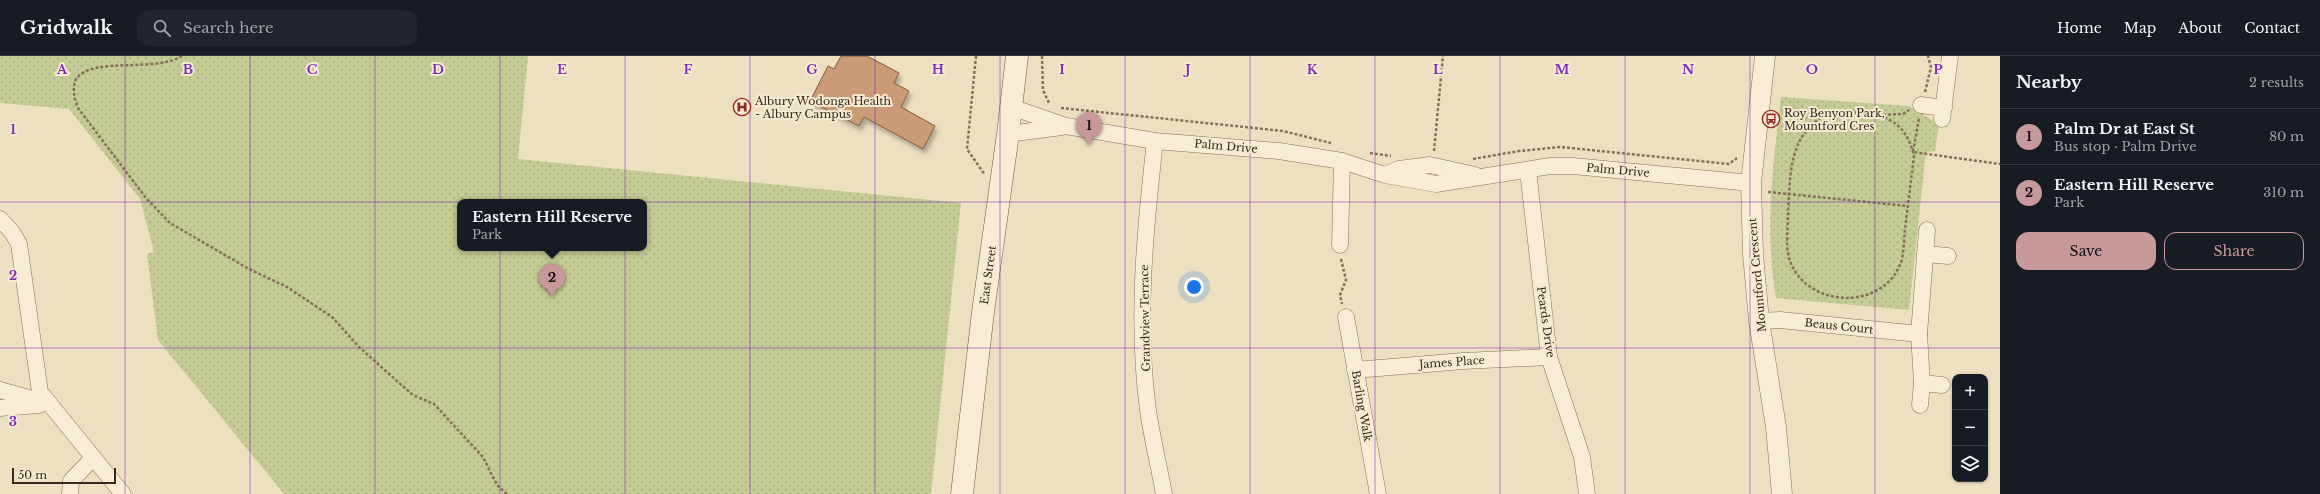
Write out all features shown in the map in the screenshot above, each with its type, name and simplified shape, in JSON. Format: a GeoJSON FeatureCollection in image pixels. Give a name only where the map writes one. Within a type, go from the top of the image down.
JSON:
{"type":"FeatureCollection","features":[{"type":"Feature","properties":{"kind":"main road","name":"East Street"},"geometry":{"type":"LineString","coordinates":[[962,494],[983,312],[1008,134],[1017,56]]}},
{"type":"Feature","properties":{"kind":"street","name":"Mountford Crescent"},"geometry":{"type":"LineString","coordinates":[[1765,56],[1762,189],[1753,254],[1759,321],[1776,427],[1782,494]]}},
{"type":"Feature","properties":{"kind":"street"},"geometry":{"type":"LineString","coordinates":[[1917,106],[1943,113],[1950,56]]}},
{"type":"Feature","properties":{"kind":"street","name":"Palm Drive"},"geometry":{"type":"LineString","coordinates":[[1011,107],[1066,126],[1155,140],[1279,151],[1342,161],[1385,175],[1436,184],[1528,170],[1573,166],[1762,189]]}},
{"type":"Feature","properties":{"kind":"street","name":"Palm Drive"},"geometry":{"type":"LineString","coordinates":[[1008,134],[1066,126]]}},
{"type":"Feature","properties":{"kind":"street","name":"Grandview Terrace"},"geometry":{"type":"LineString","coordinates":[[1155,140],[1145,234],[1143,320],[1148,410],[1164,494]]}},
{"type":"Feature","properties":{"kind":"street"},"geometry":{"type":"LineString","coordinates":[[1340,245],[1342,161]]}},
{"type":"Feature","properties":{"kind":"street","name":"Peards Drive"},"geometry":{"type":"LineString","coordinates":[[1528,170],[1549,357],[1582,457],[1587,494]]}},
{"type":"Feature","properties":{"kind":"street"},"geometry":{"type":"LineString","coordinates":[[0,219],[12,232],[19,244],[40,392],[123,494]]}},
{"type":"Feature","properties":{"kind":"street"},"geometry":{"type":"LineString","coordinates":[[1920,405],[1922,383],[1919,334],[1927,230]]}},
{"type":"Feature","properties":{"kind":"street"},"geometry":{"type":"LineString","coordinates":[[1925,254],[1948,256]]}},
{"type":"Feature","properties":{"kind":"street","name":"Barling Walk"},"geometry":{"type":"LineString","coordinates":[[1346,317],[1378,494]]}},
{"type":"Feature","properties":{"kind":"street","name":"Beaus Court"},"geometry":{"type":"LineString","coordinates":[[1759,321],[1780,320],[1919,334]]}},
{"type":"Feature","properties":{"kind":"street","name":"James Place"},"geometry":{"type":"LineString","coordinates":[[1356,370],[1463,361],[1549,357]]}},
{"type":"Feature","properties":{"kind":"street"},"geometry":{"type":"LineString","coordinates":[[1922,383],[1942,386]]}},
{"type":"Feature","properties":{"kind":"street"},"geometry":{"type":"LineString","coordinates":[[0,390],[50,404]]}},
{"type":"Feature","properties":{"kind":"street"},"geometry":{"type":"LineString","coordinates":[[0,408],[50,404]]}},
{"type":"Feature","properties":{"kind":"street"},"geometry":{"type":"LineString","coordinates":[[70,494],[71,481],[93,458]]}},
{"type":"Feature","properties":{"kind":"path"},"geometry":{"type":"LineString","coordinates":[[148,60],[170,60],[182,56]]}},
{"type":"Feature","properties":{"kind":"path"},"geometry":{"type":"LineString","coordinates":[[1042,56],[1044,97],[1052,106]]}},
{"type":"Feature","properties":{"kind":"path"},"geometry":{"type":"LineString","coordinates":[[1433,155],[1443,56]]}},
{"type":"Feature","properties":{"kind":"path"},"geometry":{"type":"LineString","coordinates":[[86,66],[79,72],[75,82],[73,96],[78,108],[146,198],[170,223],[249,269],[287,286],[332,317],[359,347],[413,395],[434,404],[483,457],[498,485],[507,494]]}},
{"type":"Feature","properties":{"kind":"path"},"geometry":{"type":"LineString","coordinates":[[1882,115],[1903,131],[1910,140],[1913,152],[1902,259],[1888,284],[1864,297],[1828,296],[1814,289],[1799,275],[1790,260],[1788,238],[1790,171],[1795,148],[1812,124],[1823,115],[1835,111],[1882,115],[1903,114],[1917,106]]}},
{"type":"Feature","properties":{"kind":"path"},"geometry":{"type":"LineString","coordinates":[[1058,108],[1283,131],[1337,145]]}},
{"type":"Feature","properties":{"kind":"path"},"geometry":{"type":"LineString","coordinates":[[1365,152],[1397,156]]}},
{"type":"Feature","properties":{"kind":"path"},"geometry":{"type":"LineString","coordinates":[[1913,152],[2000,164]]}},
{"type":"Feature","properties":{"kind":"path"},"geometry":{"type":"LineString","coordinates":[[1762,189],[1790,194],[1908,206]]}},
{"type":"Feature","properties":{"kind":"path"},"geometry":{"type":"LineString","coordinates":[[1340,245],[1346,280],[1340,295],[1346,317]]}},
{"type":"Feature","properties":{"kind":"green space"},"geometry":{"type":"Polygon","coordinates":[[[0,56],[528,56],[518,159],[961,203],[931,494],[284,494],[158,340],[147,254],[154,252],[140,199],[69,109],[0,103],[0,56]]]}},
{"type":"Feature","properties":{"kind":"green space"},"geometry":{"type":"Polygon","coordinates":[[[1781,97],[1909,106],[1939,124],[1935,151],[1926,152],[1909,310],[1776,298],[1772,272],[1770,222],[1773,173],[1781,97]]]}},
{"type":"Feature","properties":{"kind":"building"},"geometry":{"type":"Polygon","coordinates":[[[841,56],[867,56],[899,73],[894,83],[909,91],[901,107],[935,126],[923,149],[864,117],[859,126],[810,101],[828,66],[834,69],[841,56]]]}},
{"type":"Feature","properties":{"kind":"place","name":"Albury Wodonga Health - Albury Campus"},"geometry":{"type":"Point","coordinates":[742,107]}},
{"type":"Feature","properties":{"kind":"place","name":"Roy Benyon Park, Mountford Cres"},"geometry":{"type":"Point","coordinates":[1771,119]}},
{"type":"Feature","properties":{"kind":"place","name":"Palm Dr at East St"},"geometry":{"type":"Point","coordinates":[1089,145]}},
{"type":"Feature","properties":{"kind":"place","name":"Eastern Hill Reserve"},"geometry":{"type":"Point","coordinates":[552,297]}}]}
